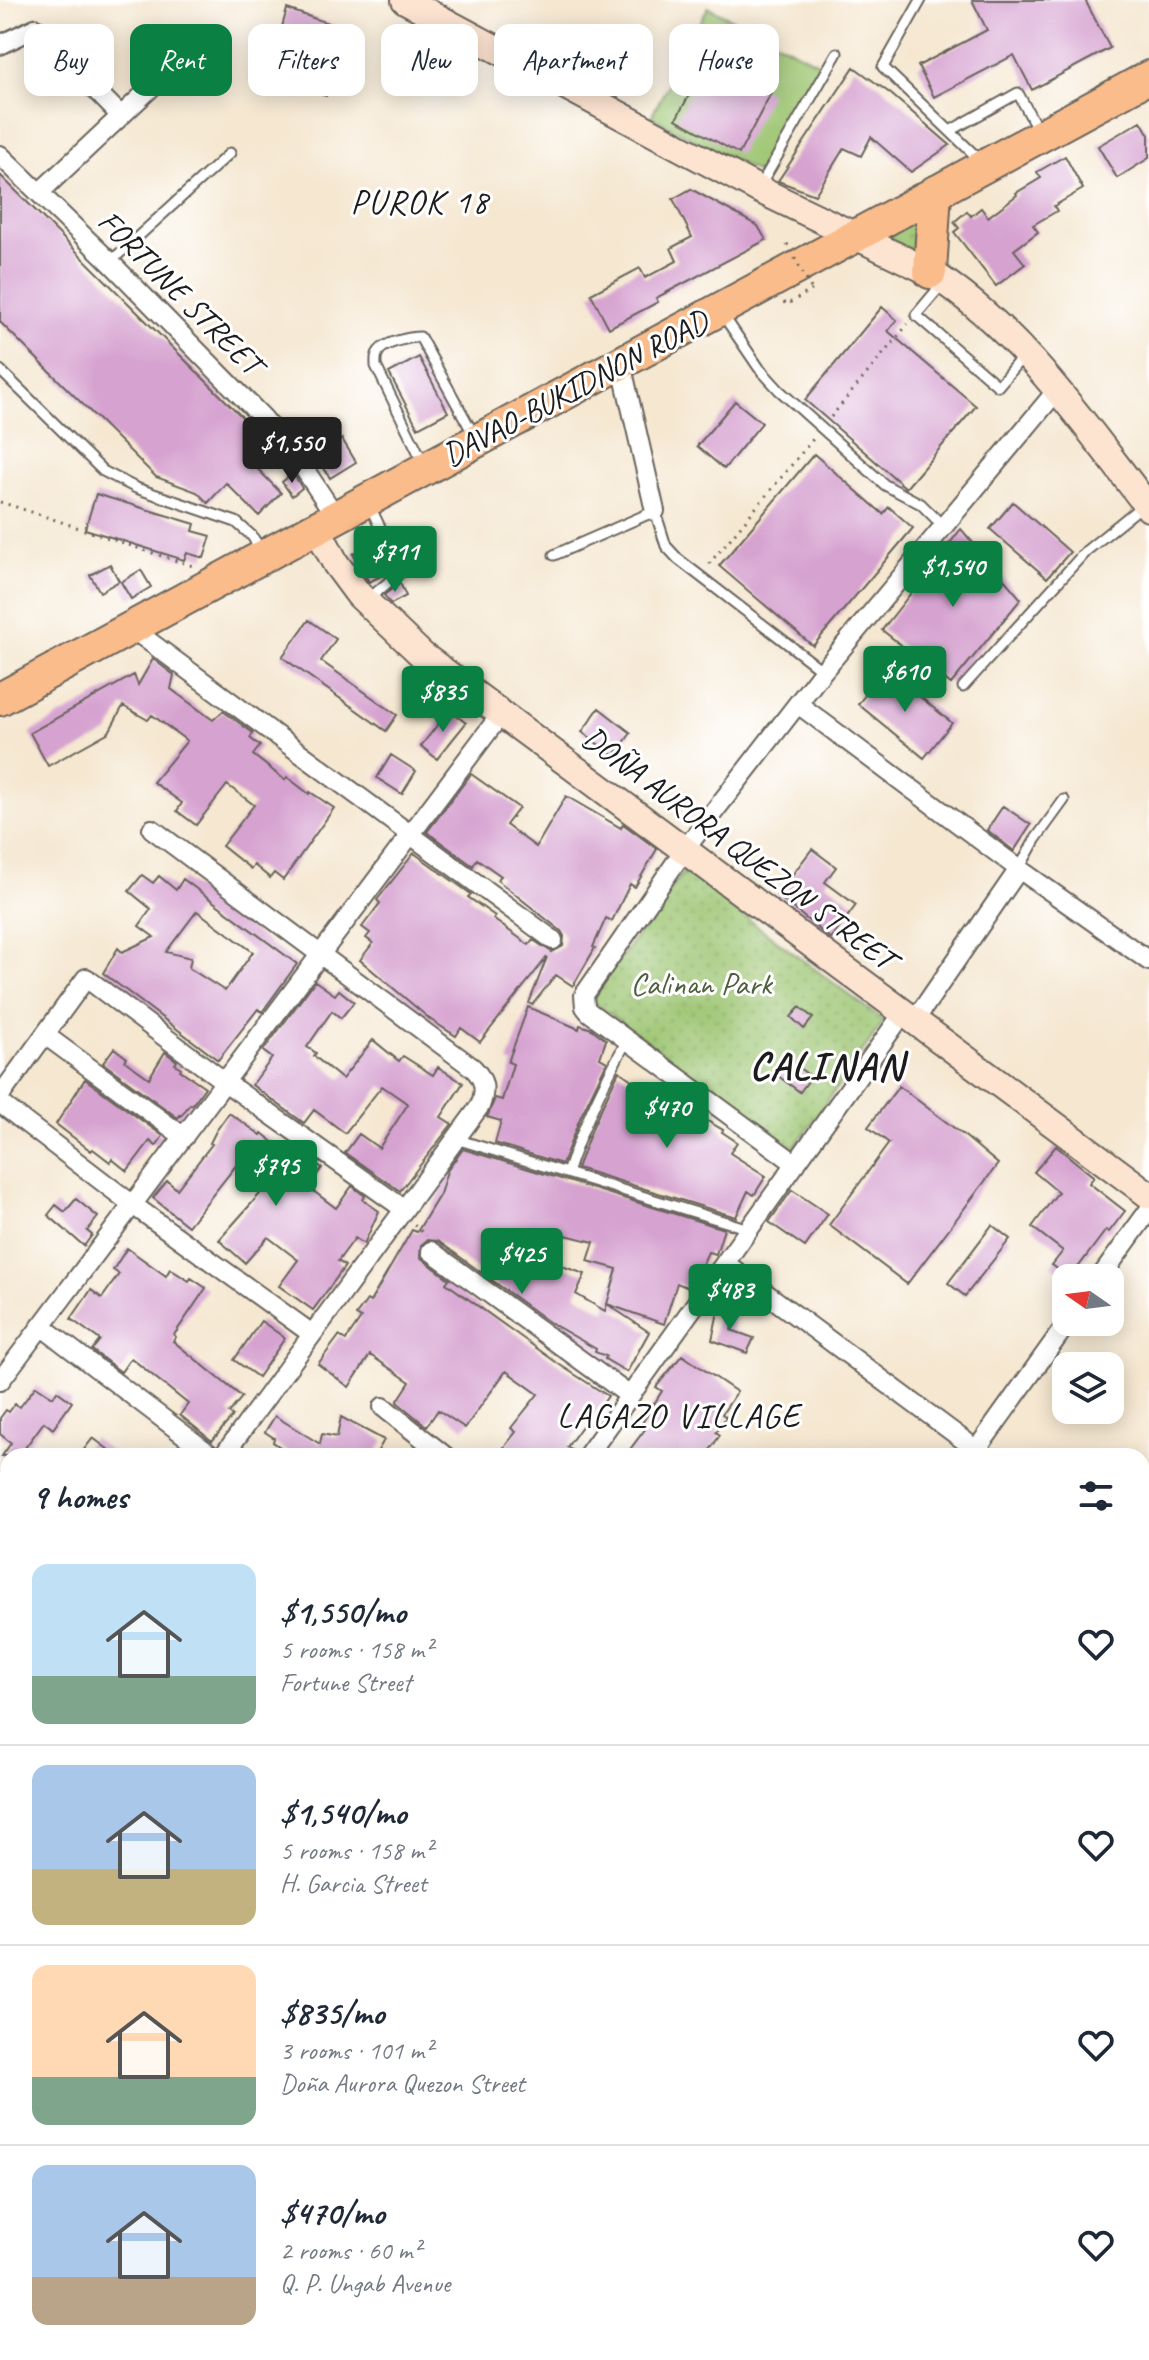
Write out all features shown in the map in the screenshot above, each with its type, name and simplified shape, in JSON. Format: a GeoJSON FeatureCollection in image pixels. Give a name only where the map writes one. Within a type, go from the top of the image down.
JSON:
{"type":"FeatureCollection","features":[{"type":"Feature","properties":{"kind":"highway","name":"DAVAO-BUKIDNON ROAD"},"geometry":{"type":"LineString","coordinates":[[0,699],[1040,135],[1146,85]]}},
{"type":"Feature","properties":{"kind":"highway"},"geometry":{"type":"LineString","coordinates":[[935,192],[937,276]]}},
{"type":"Feature","properties":{"kind":"street"},"geometry":{"type":"LineString","coordinates":[[405,0],[758,189],[937,276],[999,328],[1058,389],[1147,506]]}},
{"type":"Feature","properties":{"kind":"street"},"geometry":{"type":"LineString","coordinates":[[0,45],[35,28],[121,116]]}},
{"type":"Feature","properties":{"kind":"street"},"geometry":{"type":"LineString","coordinates":[[39,193],[142,96]]}},
{"type":"Feature","properties":{"kind":"street","name":"FORTUNE STREET"},"geometry":{"type":"LineString","coordinates":[[0,155],[110,262],[284,442],[327,523]]}},
{"type":"Feature","properties":{"kind":"street"},"geometry":{"type":"LineString","coordinates":[[621,363],[655,511]]}},
{"type":"Feature","properties":{"kind":"street"},"geometry":{"type":"LineString","coordinates":[[796,1164],[589,1012],[585,1007],[584,995],[685,849],[823,671],[1058,389]]}},
{"type":"Feature","properties":{"kind":"street","name":"DOÑA AURORA QUEZON STREET"},"geometry":{"type":"LineString","coordinates":[[327,523],[336,564],[366,601],[422,655],[1149,1195]]}},
{"type":"Feature","properties":{"kind":"street"},"geometry":{"type":"LineString","coordinates":[[131,628],[553,940]]}},
{"type":"Feature","properties":{"kind":"street"},"geometry":{"type":"LineString","coordinates":[[798,704],[1019,869],[1149,961]]}},
{"type":"Feature","properties":{"kind":"street"},"geometry":{"type":"LineString","coordinates":[[0,1381],[501,714]]}},
{"type":"Feature","properties":{"kind":"street"},"geometry":{"type":"LineString","coordinates":[[152,829],[460,1058],[481,1076],[485,1085],[480,1106],[229,1448]]}},
{"type":"Feature","properties":{"kind":"street"},"geometry":{"type":"LineString","coordinates":[[593,1448],[796,1164],[1019,869]]}},
{"type":"Feature","properties":{"kind":"street"},"geometry":{"type":"LineString","coordinates":[[0,1096],[86,978],[225,1082],[404,1209]]}},
{"type":"Feature","properties":{"kind":"street"},"geometry":{"type":"LineString","coordinates":[[45,1035],[184,1137]]}},
{"type":"Feature","properties":{"kind":"street"},"geometry":{"type":"LineString","coordinates":[[0,1103],[133,1205],[312,1334]]}},
{"type":"Feature","properties":{"kind":"street"},"geometry":{"type":"LineString","coordinates":[[1110,1264],[1149,1210]]}},
{"type":"Feature","properties":{"kind":"street"},"geometry":{"type":"LineString","coordinates":[[431,1251],[630,1396]]}},
{"type":"Feature","properties":{"kind":"street"},"geometry":{"type":"LineString","coordinates":[[725,1263],[970,1448]]}},
{"type":"Feature","properties":{"kind":"street"},"geometry":{"type":"LineString","coordinates":[[41,1326],[201,1448]]}},
{"type":"Feature","properties":{"kind":"street"},"geometry":{"type":"LineString","coordinates":[[982,1448],[1058,1336]]}},
{"type":"Feature","properties":{"kind":"street"},"geometry":{"type":"LineString","coordinates":[[383,1407],[435,1448]]}},
{"type":"Feature","properties":{"kind":"lane"},"geometry":{"type":"LineString","coordinates":[[921,0],[883,67],[985,165]]}},
{"type":"Feature","properties":{"kind":"lane"},"geometry":{"type":"LineString","coordinates":[[758,189],[837,53]]}},
{"type":"Feature","properties":{"kind":"lane"},"geometry":{"type":"LineString","coordinates":[[950,131],[1018,93],[1040,135]]}},
{"type":"Feature","properties":{"kind":"lane"},"geometry":{"type":"LineString","coordinates":[[110,262],[230,153]]}},
{"type":"Feature","properties":{"kind":"lane"},"geometry":{"type":"LineString","coordinates":[[937,276],[916,315],[998,386],[1025,354]]}},
{"type":"Feature","properties":{"kind":"lane"},"geometry":{"type":"LineString","coordinates":[[719,309],[759,368],[779,390],[885,485],[921,504],[944,527]]}},
{"type":"Feature","properties":{"kind":"lane"},"geometry":{"type":"LineString","coordinates":[[426,468],[376,366],[378,352],[383,347],[414,336],[420,337],[477,441]]}},
{"type":"Feature","properties":{"kind":"lane"},"geometry":{"type":"LineString","coordinates":[[0,370],[103,471],[136,488],[236,522],[252,536],[264,556]]}},
{"type":"Feature","properties":{"kind":"lane"},"geometry":{"type":"LineString","coordinates":[[366,601],[401,572],[368,500]]}},
{"type":"Feature","properties":{"kind":"lane"},"geometry":{"type":"LineString","coordinates":[[963,687],[1086,551],[1147,506]]}},
{"type":"Feature","properties":{"kind":"lane"},"geometry":{"type":"LineString","coordinates":[[554,555],[655,511],[666,546],[678,559],[823,671]]}},
{"type":"Feature","properties":{"kind":"lane"},"geometry":{"type":"LineString","coordinates":[[1019,869],[1035,840],[1064,800]]}},
{"type":"Feature","properties":{"kind":"lane"},"geometry":{"type":"LineString","coordinates":[[567,1173],[594,1101],[627,1040]]}},
{"type":"Feature","properties":{"kind":"lane"},"geometry":{"type":"LineString","coordinates":[[456,1139],[749,1229]]}},
{"type":"Feature","properties":{"kind":"path"},"geometry":{"type":"LineString","coordinates":[[786,305],[812,290],[787,244]]}},
{"type":"Feature","properties":{"kind":"path"},"geometry":{"type":"LineString","coordinates":[[698,577],[916,315]]}},
{"type":"Feature","properties":{"kind":"path"},"geometry":{"type":"LineString","coordinates":[[0,502],[199,568],[213,584]]}},
{"type":"Feature","properties":{"kind":"path"},"geometry":{"type":"LineString","coordinates":[[404,1209],[411,1222],[427,1237],[431,1251]]}},
{"type":"Feature","properties":{"kind":"green space"},"geometry":{"type":"Polygon","coordinates":[[[708,7],[741,24],[699,24],[708,7]]]}},
{"type":"Feature","properties":{"kind":"green space"},"geometry":{"type":"Polygon","coordinates":[[[779,43],[822,65],[758,173],[651,117],[669,82],[669,96],[779,96],[779,43]]]}},
{"type":"Feature","properties":{"kind":"green space"},"geometry":{"type":"Polygon","coordinates":[[[918,209],[915,253],[882,236],[918,209]]]}},
{"type":"Feature","properties":{"kind":"green space","name":"Calinan Park"},"geometry":{"type":"Polygon","coordinates":[[[684,871],[884,1021],[794,1148],[590,1000],[684,871]]]}},
{"type":"Feature","properties":{"kind":"building"},"geometry":{"type":"Polygon","coordinates":[[[972,0],[1085,0],[1110,48],[1032,90],[1014,55],[934,97],[918,66],[987,30],[972,0]]]}},
{"type":"Feature","properties":{"kind":"building"},"geometry":{"type":"Polygon","coordinates":[[[287,9],[330,24],[283,24],[287,9]]]}},
{"type":"Feature","properties":{"kind":"building"},"geometry":{"type":"Polygon","coordinates":[[[854,67],[950,145],[911,172],[871,137],[861,156],[844,148],[815,195],[778,181],[854,67]]]}},
{"type":"Feature","properties":{"kind":"building"},"geometry":{"type":"Polygon","coordinates":[[[689,96],[769,96],[739,154],[676,119],[689,96]]]}},
{"type":"Feature","properties":{"kind":"building"},"geometry":{"type":"Polygon","coordinates":[[[1141,121],[1149,135],[1149,158],[1117,178],[1098,146],[1141,121]]]}},
{"type":"Feature","properties":{"kind":"building"},"geometry":{"type":"Polygon","coordinates":[[[1065,156],[1083,189],[1054,206],[1057,211],[1033,225],[1038,232],[1014,250],[1025,264],[996,286],[954,232],[959,228],[954,222],[967,211],[971,216],[981,208],[988,217],[1016,193],[1041,178],[1037,172],[1065,156]]]}},
{"type":"Feature","properties":{"kind":"building"},"geometry":{"type":"Polygon","coordinates":[[[0,175],[267,442],[249,460],[281,493],[259,516],[226,483],[208,503],[197,492],[156,477],[0,322],[0,175]]]}},
{"type":"Feature","properties":{"kind":"building"},"geometry":{"type":"Polygon","coordinates":[[[691,189],[758,226],[766,240],[656,298],[658,302],[609,328],[591,294],[640,268],[645,278],[677,261],[671,248],[692,237],[673,199],[691,189]]]}},
{"type":"Feature","properties":{"kind":"building"},"geometry":{"type":"Polygon","coordinates":[[[882,307],[897,320],[888,331],[976,406],[906,488],[805,400],[882,307]]]}},
{"type":"Feature","properties":{"kind":"building"},"geometry":{"type":"Polygon","coordinates":[[[419,357],[448,412],[418,428],[389,373],[419,357]]]}},
{"type":"Feature","properties":{"kind":"building"},"geometry":{"type":"Polygon","coordinates":[[[735,401],[762,423],[724,469],[697,446],[735,401]]]}},
{"type":"Feature","properties":{"kind":"building"},"geometry":{"type":"Polygon","coordinates":[[[342,439],[356,462],[330,478],[316,455],[342,439]]]}},
{"type":"Feature","properties":{"kind":"building"},"geometry":{"type":"Polygon","coordinates":[[[814,454],[883,514],[889,507],[913,528],[813,646],[719,566],[814,454]]]}},
{"type":"Feature","properties":{"kind":"building"},"geometry":{"type":"Polygon","coordinates":[[[293,473],[302,488],[292,496],[282,482],[293,473]]]}},
{"type":"Feature","properties":{"kind":"building"},"geometry":{"type":"Polygon","coordinates":[[[96,494],[195,524],[193,531],[211,536],[204,558],[187,553],[184,560],[85,529],[96,494]]]}},
{"type":"Feature","properties":{"kind":"building"},"geometry":{"type":"Polygon","coordinates":[[[1013,502],[1070,552],[1047,578],[990,529],[1013,502]]]}},
{"type":"Feature","properties":{"kind":"building"},"geometry":{"type":"Polygon","coordinates":[[[961,529],[1021,599],[951,684],[882,630],[961,529]]]}},
{"type":"Feature","properties":{"kind":"building"},"geometry":{"type":"Polygon","coordinates":[[[373,544],[387,573],[369,582],[353,554],[373,544]]]}},
{"type":"Feature","properties":{"kind":"building"},"geometry":{"type":"Polygon","coordinates":[[[110,564],[119,581],[100,592],[90,575],[110,564]]]}},
{"type":"Feature","properties":{"kind":"building"},"geometry":{"type":"Polygon","coordinates":[[[141,570],[151,587],[131,599],[121,582],[141,570]]]}},
{"type":"Feature","properties":{"kind":"building"},"geometry":{"type":"Polygon","coordinates":[[[400,583],[406,596],[391,604],[384,595],[400,583]]]}},
{"type":"Feature","properties":{"kind":"building"},"geometry":{"type":"Polygon","coordinates":[[[309,620],[336,639],[321,661],[397,715],[386,731],[282,657],[309,620]]]}},
{"type":"Feature","properties":{"kind":"building"},"geometry":{"type":"Polygon","coordinates":[[[153,659],[174,675],[171,689],[213,720],[223,711],[253,733],[250,738],[260,746],[253,755],[285,780],[287,777],[334,808],[283,880],[274,873],[270,878],[254,865],[251,869],[222,846],[254,805],[227,785],[196,825],[177,811],[182,803],[153,782],[187,741],[152,715],[148,720],[123,706],[109,732],[48,766],[30,733],[134,675],[138,685],[153,659]]]}},
{"type":"Feature","properties":{"kind":"building"},"geometry":{"type":"Polygon","coordinates":[[[886,669],[952,723],[924,758],[858,704],[886,669]]]}},
{"type":"Feature","properties":{"kind":"building"},"geometry":{"type":"Polygon","coordinates":[[[599,708],[631,733],[614,756],[582,732],[599,708]]]}},
{"type":"Feature","properties":{"kind":"building"},"geometry":{"type":"Polygon","coordinates":[[[449,710],[466,723],[437,759],[421,746],[449,710]]]}},
{"type":"Feature","properties":{"kind":"building"},"geometry":{"type":"Polygon","coordinates":[[[391,755],[416,771],[402,794],[377,778],[391,755]]]}},
{"type":"Feature","properties":{"kind":"building"},"geometry":{"type":"Polygon","coordinates":[[[471,774],[519,808],[506,825],[536,847],[566,796],[621,828],[623,824],[657,849],[635,887],[630,884],[612,921],[606,918],[595,948],[573,986],[556,975],[532,1005],[529,1003],[547,957],[480,1042],[461,1028],[456,1036],[431,1020],[360,960],[373,943],[366,938],[370,933],[362,927],[380,903],[377,900],[414,853],[471,894],[468,897],[495,916],[493,919],[529,945],[533,940],[552,952],[563,946],[561,931],[497,880],[501,876],[477,859],[473,866],[427,832],[471,774]]]}},
{"type":"Feature","properties":{"kind":"building"},"geometry":{"type":"Polygon","coordinates":[[[1003,806],[1031,825],[1014,851],[987,830],[1003,806]]]}},
{"type":"Feature","properties":{"kind":"building"},"geometry":{"type":"Polygon","coordinates":[[[812,849],[836,867],[825,882],[856,905],[831,939],[777,895],[812,849]]]}},
{"type":"Feature","properties":{"kind":"building"},"geometry":{"type":"Polygon","coordinates":[[[142,875],[153,883],[159,876],[176,890],[183,879],[297,964],[262,1012],[258,1009],[218,1060],[103,973],[118,948],[122,952],[154,937],[139,926],[151,909],[129,891],[142,875]],[[197,911],[166,952],[191,958],[189,968],[225,991],[253,952],[197,911]]]}},
{"type":"Feature","properties":{"kind":"building"},"geometry":{"type":"Polygon","coordinates":[[[315,981],[335,995],[339,990],[354,1002],[341,1018],[332,1011],[307,1047],[342,1079],[373,1040],[399,1061],[403,1056],[433,1075],[438,1067],[463,1083],[441,1117],[452,1124],[400,1191],[345,1153],[359,1134],[379,1148],[408,1104],[382,1086],[345,1133],[314,1110],[304,1123],[252,1085],[272,1058],[263,1051],[315,981]]]}},
{"type":"Feature","properties":{"kind":"building"},"geometry":{"type":"Polygon","coordinates":[[[528,1007],[579,1029],[580,1025],[592,1029],[606,1040],[600,1058],[607,1062],[562,1164],[495,1143],[501,1121],[487,1117],[495,1098],[502,1100],[513,1064],[508,1062],[528,1007]]]}},
{"type":"Feature","properties":{"kind":"building"},"geometry":{"type":"Polygon","coordinates":[[[800,1007],[813,1018],[804,1029],[791,1017],[800,1007]]]}},
{"type":"Feature","properties":{"kind":"building"},"geometry":{"type":"Polygon","coordinates":[[[114,1048],[127,1058],[125,1061],[149,1078],[165,1052],[177,1061],[175,1064],[180,1070],[205,1087],[178,1118],[103,1063],[114,1048]]]}},
{"type":"Feature","properties":{"kind":"building"},"geometry":{"type":"Polygon","coordinates":[[[785,1057],[811,1077],[800,1092],[774,1073],[785,1057]]]}},
{"type":"Feature","properties":{"kind":"building"},"geometry":{"type":"Polygon","coordinates":[[[619,1071],[657,1098],[663,1091],[723,1130],[737,1142],[730,1153],[766,1176],[754,1195],[748,1191],[736,1217],[577,1168],[619,1071]]]}},
{"type":"Feature","properties":{"kind":"building"},"geometry":{"type":"Polygon","coordinates":[[[85,1079],[163,1136],[156,1146],[150,1141],[127,1171],[112,1159],[110,1162],[93,1149],[91,1151],[56,1124],[85,1079]]]}},
{"type":"Feature","properties":{"kind":"building"},"geometry":{"type":"Polygon","coordinates":[[[899,1086],[998,1164],[907,1284],[829,1225],[889,1143],[868,1127],[899,1086]]]}},
{"type":"Feature","properties":{"kind":"building"},"geometry":{"type":"Polygon","coordinates":[[[229,1113],[262,1133],[301,1164],[307,1156],[322,1168],[308,1187],[336,1208],[352,1186],[365,1196],[363,1200],[379,1211],[364,1244],[355,1238],[338,1261],[345,1266],[313,1310],[279,1286],[298,1260],[268,1237],[245,1263],[219,1240],[266,1187],[238,1163],[188,1226],[153,1198],[167,1181],[177,1189],[212,1144],[216,1131],[229,1113]]]}},
{"type":"Feature","properties":{"kind":"building"},"geometry":{"type":"Polygon","coordinates":[[[1056,1146],[1094,1177],[1089,1183],[1125,1211],[1080,1264],[1053,1264],[1063,1251],[1032,1227],[1058,1192],[1034,1172],[1056,1146]]]}},
{"type":"Feature","properties":{"kind":"building"},"geometry":{"type":"Polygon","coordinates":[[[463,1149],[724,1229],[716,1254],[708,1252],[691,1289],[677,1283],[664,1324],[607,1304],[649,1332],[627,1372],[605,1359],[606,1356],[595,1352],[596,1349],[549,1322],[438,1241],[427,1240],[421,1245],[420,1257],[449,1279],[446,1283],[608,1396],[588,1425],[585,1422],[568,1448],[503,1448],[516,1432],[511,1428],[538,1394],[506,1371],[465,1428],[438,1410],[425,1425],[397,1402],[410,1382],[370,1355],[349,1387],[318,1364],[339,1336],[346,1340],[361,1318],[356,1315],[367,1300],[370,1302],[412,1230],[417,1232],[440,1194],[447,1171],[463,1149]],[[561,1234],[553,1263],[585,1274],[576,1294],[605,1311],[617,1269],[588,1261],[594,1242],[561,1234]]]}},
{"type":"Feature","properties":{"kind":"building"},"geometry":{"type":"Polygon","coordinates":[[[792,1190],[828,1214],[805,1247],[769,1222],[792,1190]]]}},
{"type":"Feature","properties":{"kind":"building"},"geometry":{"type":"Polygon","coordinates":[[[76,1199],[98,1217],[87,1231],[92,1235],[84,1246],[48,1215],[56,1205],[65,1212],[76,1199]]]}},
{"type":"Feature","properties":{"kind":"building"},"geometry":{"type":"Polygon","coordinates":[[[992,1225],[1010,1239],[965,1296],[948,1283],[992,1225]]]}},
{"type":"Feature","properties":{"kind":"building"},"geometry":{"type":"Polygon","coordinates":[[[127,1248],[166,1276],[170,1269],[206,1288],[173,1341],[242,1397],[229,1413],[233,1416],[212,1441],[180,1415],[188,1404],[131,1358],[121,1372],[92,1350],[100,1340],[71,1319],[91,1290],[102,1298],[119,1274],[113,1270],[127,1248]]]}},
{"type":"Feature","properties":{"kind":"building"},"geometry":{"type":"Polygon","coordinates":[[[719,1307],[735,1313],[731,1330],[754,1338],[747,1353],[712,1340],[719,1307]]]}},
{"type":"Feature","properties":{"kind":"building"},"geometry":{"type":"Polygon","coordinates":[[[261,1321],[285,1338],[258,1377],[234,1360],[261,1321]]]}},
{"type":"Feature","properties":{"kind":"building"},"geometry":{"type":"Polygon","coordinates":[[[682,1355],[737,1392],[722,1414],[726,1417],[716,1432],[720,1435],[711,1448],[631,1448],[646,1428],[641,1425],[662,1391],[656,1387],[682,1355]]]}},
{"type":"Feature","properties":{"kind":"building"},"geometry":{"type":"Polygon","coordinates":[[[36,1386],[53,1397],[57,1391],[72,1402],[53,1429],[44,1422],[25,1448],[8,1448],[11,1443],[0,1434],[0,1418],[15,1404],[20,1407],[36,1386]]]}},
{"type":"Feature","properties":{"kind":"building"},"geometry":{"type":"Polygon","coordinates":[[[275,1416],[320,1444],[322,1434],[337,1437],[341,1417],[384,1440],[380,1448],[282,1448],[265,1432],[275,1416]]]}},
{"type":"Feature","properties":{"kind":"building"},"geometry":{"type":"Polygon","coordinates":[[[93,1438],[106,1448],[85,1448],[93,1438]]]}},
{"type":"Feature","properties":{"kind":"district","name":"PUROK 18"},"geometry":{"type":"Point","coordinates":[420,201]}},
{"type":"Feature","properties":{"kind":"district","name":"CALINAN"},"geometry":{"type":"Point","coordinates":[827,1066]}},
{"type":"Feature","properties":{"kind":"district","name":"LAGAZO VILLAGE"},"geometry":{"type":"Point","coordinates":[679,1415]}}]}
